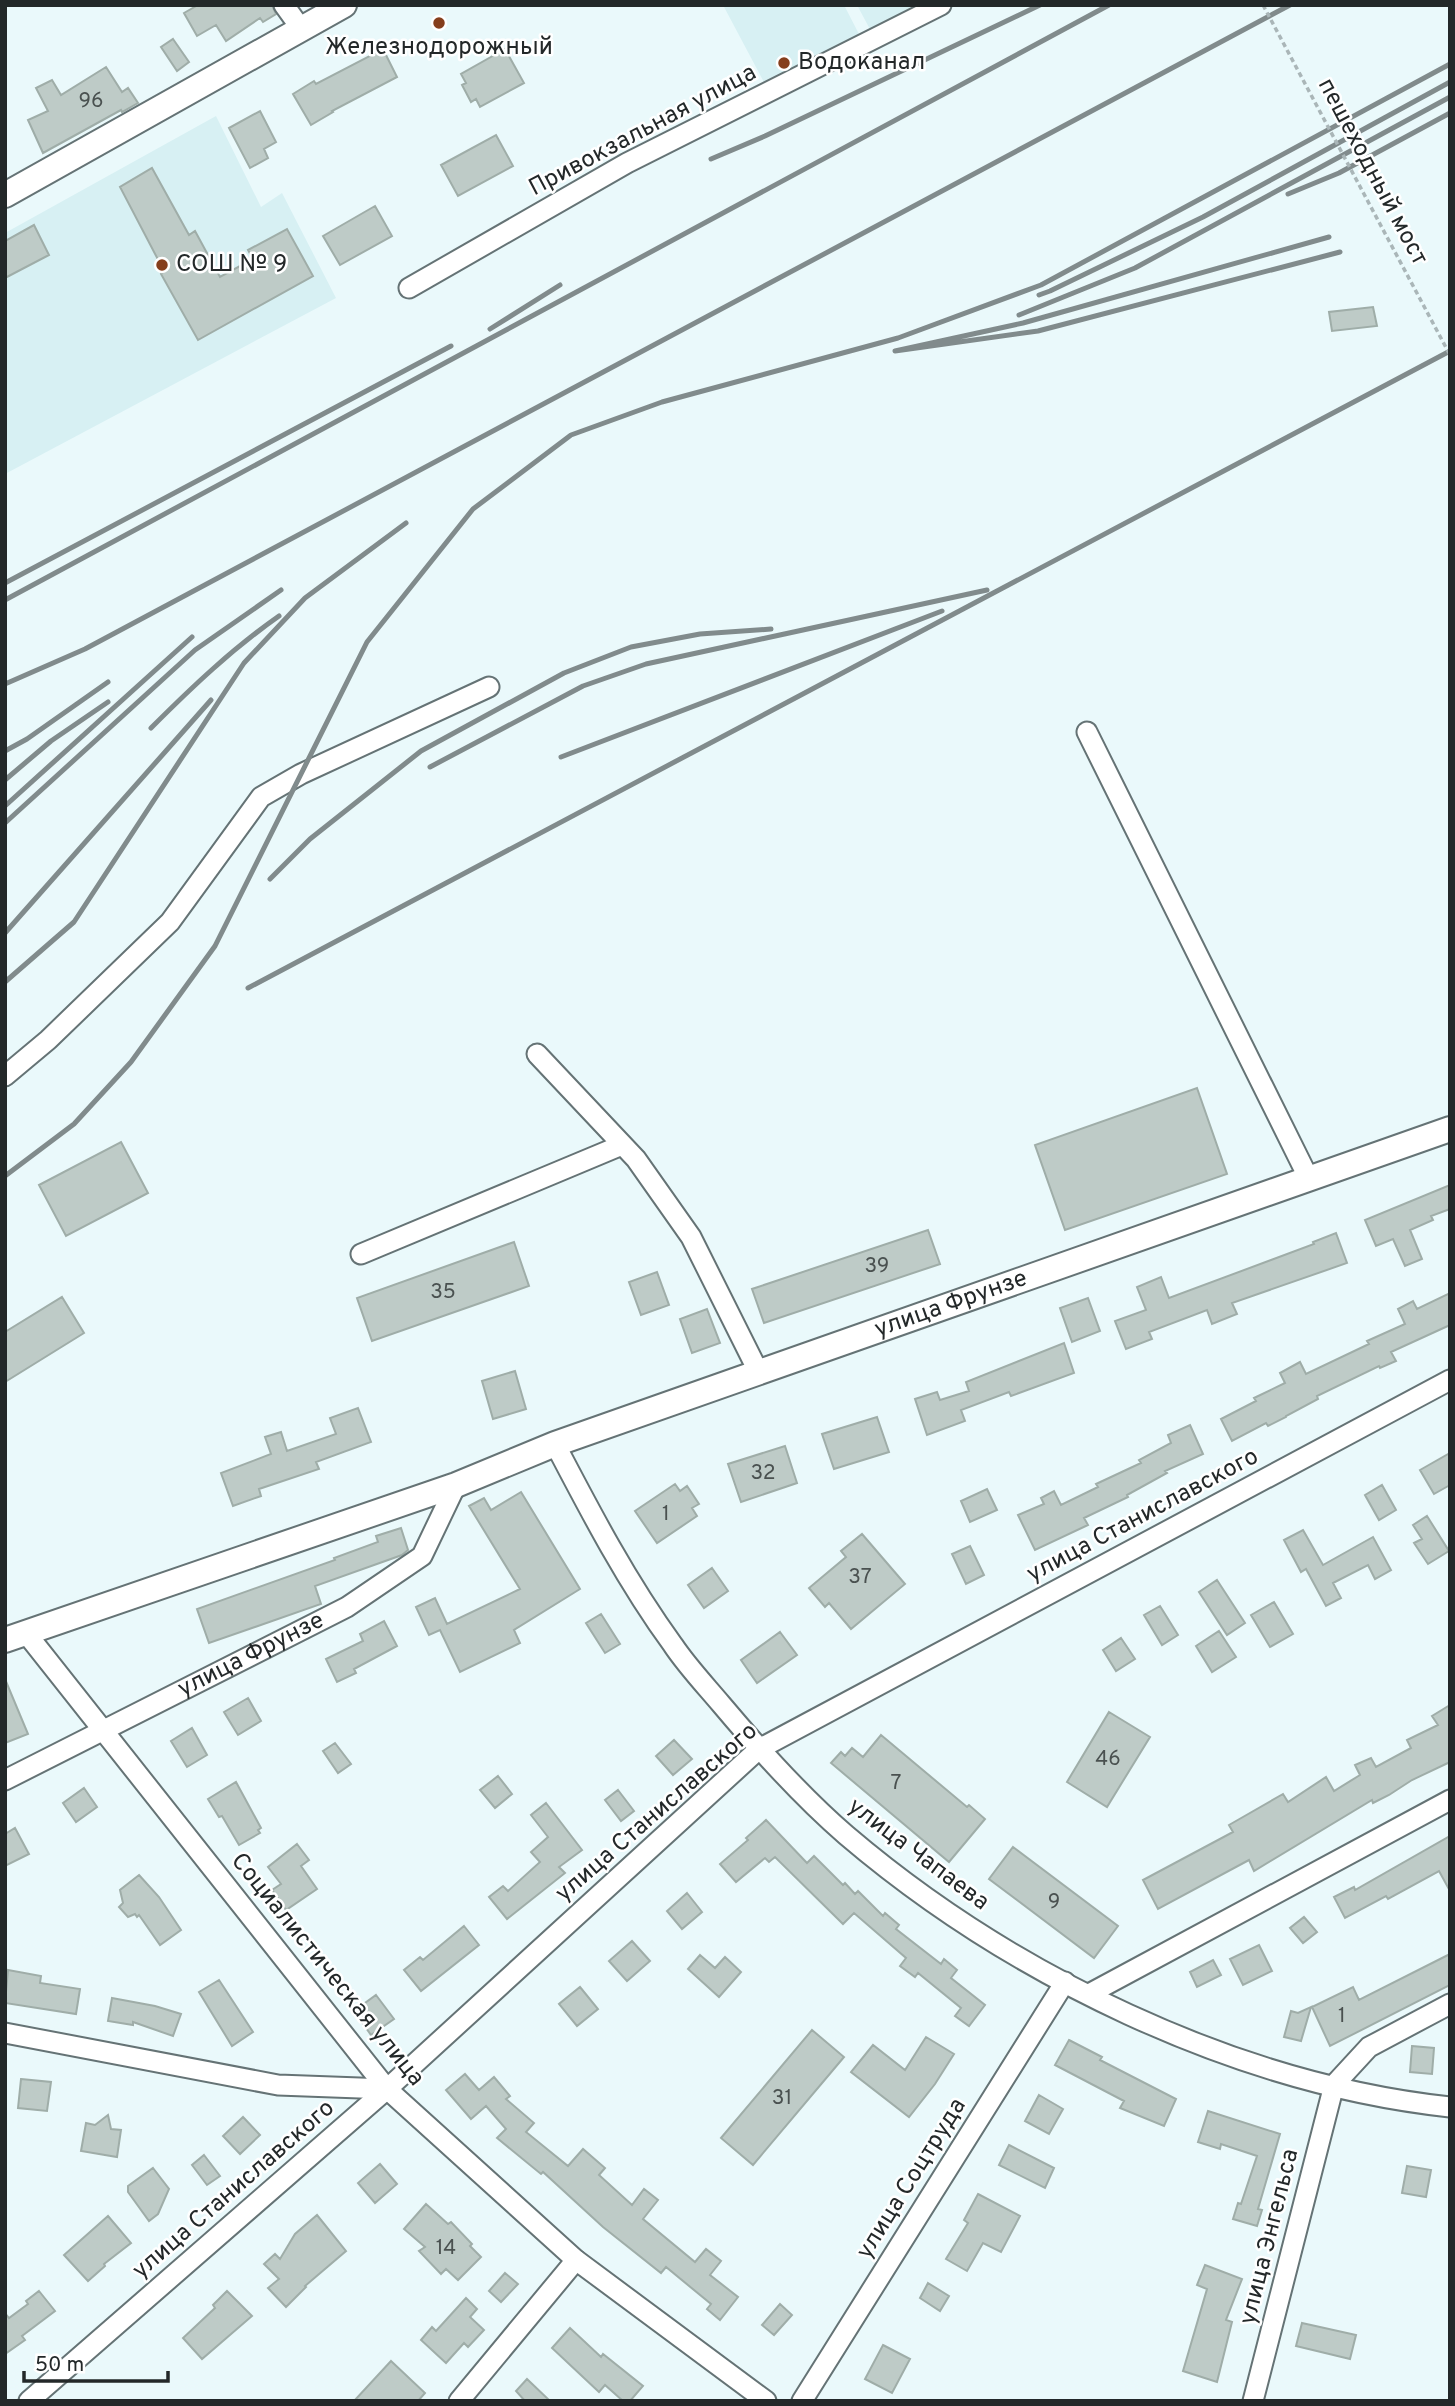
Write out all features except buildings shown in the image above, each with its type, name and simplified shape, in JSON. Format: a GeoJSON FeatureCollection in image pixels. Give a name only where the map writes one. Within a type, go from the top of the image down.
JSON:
{"type":"FeatureCollection","features":[{"type":"Feature","properties":{"kind":"main road"},"geometry":{"type":"LineString","coordinates":[[5,195],[344,5]]}},
{"type":"Feature","properties":{"kind":"main road","name":"улица Фрунзе"},"geometry":{"type":"LineString","coordinates":[[16,1636],[456,1485],[555,1444],[1450,1129]]}},
{"type":"Feature","properties":{"kind":"street"},"geometry":{"type":"LineString","coordinates":[[284,5],[302,30]]}},
{"type":"Feature","properties":{"kind":"street","name":"Привокзальная улица"},"geometry":{"type":"LineString","coordinates":[[409,288],[627,163],[941,5]]}},
{"type":"Feature","properties":{"kind":"street"},"geometry":{"type":"LineString","coordinates":[[5,1076],[48,1040],[170,922],[261,797],[301,774],[489,687]]}},
{"type":"Feature","properties":{"kind":"street"},"geometry":{"type":"LineString","coordinates":[[1087,732],[1309,1179]]}},
{"type":"Feature","properties":{"kind":"street"},"geometry":{"type":"LineString","coordinates":[[537,1054],[636,1160],[691,1237],[760,1373]]}},
{"type":"Feature","properties":{"kind":"street"},"geometry":{"type":"LineString","coordinates":[[361,1254],[622,1145]]}},
{"type":"Feature","properties":{"kind":"street","name":"улица Станиславского"},"geometry":{"type":"LineString","coordinates":[[29,2401],[387,2089],[759,1749],[1450,1380]]}},
{"type":"Feature","properties":{"kind":"street","name":"улица Чапаева"},"geometry":{"type":"LineString","coordinates":[[555,1444],[604,1540],[673,1646],[759,1749],[845,1834],[945,1912],[1065,1982],[1168,2034],[1289,2076],[1413,2103],[1450,2107]]}},
{"type":"Feature","properties":{"kind":"street","name":"улица Фрунзе"},"geometry":{"type":"LineString","coordinates":[[5,1780],[347,1607],[422,1556],[456,1485]]}},
{"type":"Feature","properties":{"kind":"street","name":"Социалистическая улица"},"geometry":{"type":"LineString","coordinates":[[16,1636],[104,1731],[387,2089],[576,2260],[765,2401]]}},
{"type":"Feature","properties":{"kind":"street"},"geometry":{"type":"LineString","coordinates":[[1089,1994],[1450,1800]]}},
{"type":"Feature","properties":{"kind":"street","name":"улица Соцтруда"},"geometry":{"type":"LineString","coordinates":[[802,2401],[1065,1982]]}},
{"type":"Feature","properties":{"kind":"street"},"geometry":{"type":"LineString","coordinates":[[1334,2085],[1369,2047],[1450,2004]]}},
{"type":"Feature","properties":{"kind":"street"},"geometry":{"type":"LineString","coordinates":[[5,2033],[278,2085],[387,2089]]}},
{"type":"Feature","properties":{"kind":"street","name":"улица Энгельса"},"geometry":{"type":"LineString","coordinates":[[1253,2401],[1334,2085]]}},
{"type":"Feature","properties":{"kind":"street"},"geometry":{"type":"LineString","coordinates":[[459,2401],[576,2260]]}},
{"type":"Feature","properties":{"kind":"path","name":"пешеходный мост"},"geometry":{"type":"LineString","coordinates":[[1264,5],[1450,355]]}},
{"type":"Feature","properties":{"kind":"shaded area","name":"Водоканал"},"geometry":{"type":"Polygon","coordinates":[[[723,5],[844,5],[861,38],[767,88],[723,5]]]}},
{"type":"Feature","properties":{"kind":"shaded area"},"geometry":{"type":"Polygon","coordinates":[[[857,5],[921,5],[872,33],[857,5]]]}},
{"type":"Feature","properties":{"kind":"shaded area","name":"СОШ № 9"},"geometry":{"type":"Polygon","coordinates":[[[216,116],[261,207],[282,193],[336,298],[5,474],[5,233],[216,116]]]}},
{"type":"Feature","properties":{"kind":"railway"},"geometry":{"type":"LineString","coordinates":[[711,159],[1040,5]]}},
{"type":"Feature","properties":{"kind":"railway"},"geometry":{"type":"LineString","coordinates":[[5,600],[1109,5]]}},
{"type":"Feature","properties":{"kind":"railway"},"geometry":{"type":"LineString","coordinates":[[5,684],[85,649],[1290,5]]}},
{"type":"Feature","properties":{"kind":"railway"},"geometry":{"type":"LineString","coordinates":[[5,1176],[74,1124],[131,1062],[215,946],[367,642],[473,509],[571,435],[662,402],[898,338],[1041,285],[1450,64]]}},
{"type":"Feature","properties":{"kind":"railway"},"geometry":{"type":"LineString","coordinates":[[1039,295],[1203,217],[1450,82]]}},
{"type":"Feature","properties":{"kind":"railway"},"geometry":{"type":"LineString","coordinates":[[1019,315],[1135,268],[1450,97]]}},
{"type":"Feature","properties":{"kind":"railway"},"geometry":{"type":"LineString","coordinates":[[1288,194],[1339,173],[1450,113]]}},
{"type":"Feature","properties":{"kind":"railway"},"geometry":{"type":"LineString","coordinates":[[1329,237],[1023,323],[895,351],[1038,331],[1340,252]]}},
{"type":"Feature","properties":{"kind":"railway"},"geometry":{"type":"LineString","coordinates":[[490,329],[560,285]]}},
{"type":"Feature","properties":{"kind":"railway"},"geometry":{"type":"LineString","coordinates":[[5,583],[451,346]]}},
{"type":"Feature","properties":{"kind":"railway"},"geometry":{"type":"LineString","coordinates":[[248,988],[1450,351]]}},
{"type":"Feature","properties":{"kind":"railway"},"geometry":{"type":"LineString","coordinates":[[5,982],[74,922],[244,663],[305,598],[406,523]]}},
{"type":"Feature","properties":{"kind":"railway"},"geometry":{"type":"LineString","coordinates":[[5,823],[195,650],[281,590]]}},
{"type":"Feature","properties":{"kind":"railway"},"geometry":{"type":"LineString","coordinates":[[430,767],[583,686],[646,664],[987,590]]}},
{"type":"Feature","properties":{"kind":"railway"},"geometry":{"type":"LineString","coordinates":[[561,757],[942,611]]}},
{"type":"Feature","properties":{"kind":"railway"},"geometry":{"type":"LineString","coordinates":[[151,728],[213,669],[279,616]]}},
{"type":"Feature","properties":{"kind":"railway"},"geometry":{"type":"LineString","coordinates":[[270,879],[310,839],[421,751],[564,673],[631,647],[700,634],[771,629]]}},
{"type":"Feature","properties":{"kind":"railway"},"geometry":{"type":"LineString","coordinates":[[5,806],[192,637]]}},
{"type":"Feature","properties":{"kind":"railway"},"geometry":{"type":"LineString","coordinates":[[5,751],[27,739],[108,682]]}},
{"type":"Feature","properties":{"kind":"railway"},"geometry":{"type":"LineString","coordinates":[[5,933],[211,700]]}},
{"type":"Feature","properties":{"kind":"railway"},"geometry":{"type":"LineString","coordinates":[[5,780],[51,741],[108,702]]}},
{"type":"Feature","properties":{"kind":"place","name":"Железнодорожный"},"geometry":{"type":"Point","coordinates":[439,23]}},
{"type":"Feature","properties":{"kind":"place","name":"Водоканал"},"geometry":{"type":"Point","coordinates":[784,63]}},
{"type":"Feature","properties":{"kind":"place","name":"СОШ № 9"},"geometry":{"type":"Point","coordinates":[162,265]}}]}
